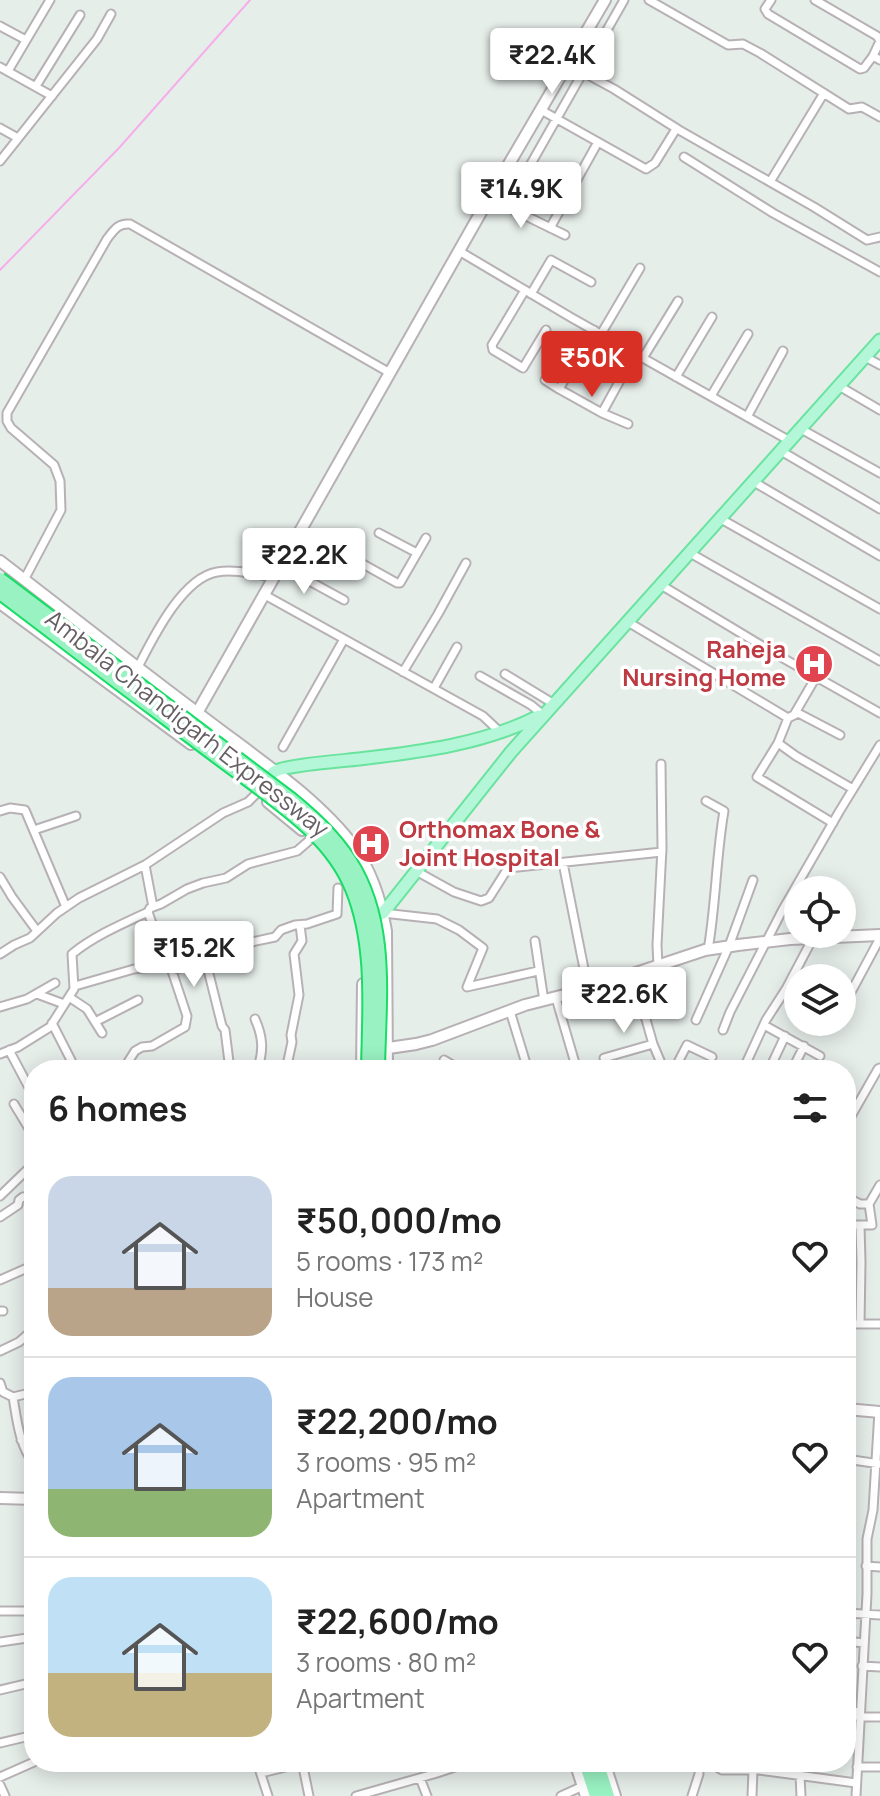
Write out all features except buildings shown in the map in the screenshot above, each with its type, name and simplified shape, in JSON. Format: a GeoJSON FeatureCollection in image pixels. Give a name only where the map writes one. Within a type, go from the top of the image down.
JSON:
{"type":"FeatureCollection","features":[{"type":"Feature","properties":{"kind":"highway","name":"Ambala Chandigarh Expressway"},"geometry":{"type":"LineString","coordinates":[[0,579],[291,799],[338,844],[363,886],[376,929],[380,966],[378,1060]]}},
{"type":"Feature","properties":{"kind":"highway","name":"Ambala Chandigarh Expressway"},"geometry":{"type":"LineString","coordinates":[[0,593],[271,798],[313,832],[336,859],[356,899],[367,947],[365,1060]]}},
{"type":"Feature","properties":{"kind":"highway"},"geometry":{"type":"LineString","coordinates":[[588,1772],[596,1796]]}},
{"type":"Feature","properties":{"kind":"highway"},"geometry":{"type":"LineString","coordinates":[[600,1772],[608,1796]]}},
{"type":"Feature","properties":{"kind":"main road"},"geometry":{"type":"LineString","coordinates":[[357,922],[383,913],[547,710],[880,340]]}},
{"type":"Feature","properties":{"kind":"main road"},"geometry":{"type":"LineString","coordinates":[[257,793],[274,772],[291,767],[457,744],[517,727],[547,710]]}},
{"type":"Feature","properties":{"kind":"street"},"geometry":{"type":"LineString","coordinates":[[50,0],[4,69],[52,96]]}},
{"type":"Feature","properties":{"kind":"street"},"geometry":{"type":"LineString","coordinates":[[197,713],[605,0]]}},
{"type":"Feature","properties":{"kind":"street"},"geometry":{"type":"LineString","coordinates":[[507,206],[624,0]]}},
{"type":"Feature","properties":{"kind":"street"},"geometry":{"type":"LineString","coordinates":[[649,0],[728,45],[743,44],[849,109],[862,107],[880,117]]}},
{"type":"Feature","properties":{"kind":"street"},"geometry":{"type":"LineString","coordinates":[[771,0],[765,9],[768,14],[860,69],[876,58],[880,41],[877,36],[815,0]]}},
{"type":"Feature","properties":{"kind":"street"},"geometry":{"type":"LineString","coordinates":[[0,161],[97,39],[111,14]]}},
{"type":"Feature","properties":{"kind":"street"},"geometry":{"type":"LineString","coordinates":[[36,86],[80,15]]}},
{"type":"Feature","properties":{"kind":"street"},"geometry":{"type":"LineString","coordinates":[[0,26],[26,40]]}},
{"type":"Feature","properties":{"kind":"street"},"geometry":{"type":"LineString","coordinates":[[568,64],[867,240],[880,237]]}},
{"type":"Feature","properties":{"kind":"street"},"geometry":{"type":"LineString","coordinates":[[770,182],[824,93]]}},
{"type":"Feature","properties":{"kind":"street"},"geometry":{"type":"LineString","coordinates":[[541,110],[646,169],[655,163],[676,129]]}},
{"type":"Feature","properties":{"kind":"street"},"geometry":{"type":"LineString","coordinates":[[0,128],[18,138]]}},
{"type":"Feature","properties":{"kind":"street"},"geometry":{"type":"LineString","coordinates":[[550,228],[598,142]]}},
{"type":"Feature","properties":{"kind":"street"},"geometry":{"type":"LineString","coordinates":[[684,157],[773,213],[880,272]]}},
{"type":"Feature","properties":{"kind":"street"},"geometry":{"type":"LineString","coordinates":[[489,198],[565,235]]}},
{"type":"Feature","properties":{"kind":"street"},"geometry":{"type":"LineString","coordinates":[[24,580],[61,510],[60,481],[54,465],[11,428],[7,413],[107,239],[122,224],[130,224],[390,373]]}},
{"type":"Feature","properties":{"kind":"street"},"geometry":{"type":"LineString","coordinates":[[459,251],[790,441]]}},
{"type":"Feature","properties":{"kind":"street"},"geometry":{"type":"LineString","coordinates":[[546,330],[523,368],[493,350],[492,345],[551,260],[591,282]]}},
{"type":"Feature","properties":{"kind":"street"},"geometry":{"type":"LineString","coordinates":[[559,389],[640,268]]}},
{"type":"Feature","properties":{"kind":"street"},"geometry":{"type":"LineString","coordinates":[[643,358],[678,301]]}},
{"type":"Feature","properties":{"kind":"street"},"geometry":{"type":"LineString","coordinates":[[676,377],[712,317]]}},
{"type":"Feature","properties":{"kind":"street"},"geometry":{"type":"LineString","coordinates":[[711,396],[748,334]]}},
{"type":"Feature","properties":{"kind":"street"},"geometry":{"type":"LineString","coordinates":[[747,417],[783,351]]}},
{"type":"Feature","properties":{"kind":"street"},"geometry":{"type":"LineString","coordinates":[[602,413],[635,353]]}},
{"type":"Feature","properties":{"kind":"street"},"geometry":{"type":"LineString","coordinates":[[865,357],[880,365]]}},
{"type":"Feature","properties":{"kind":"street"},"geometry":{"type":"LineString","coordinates":[[545,380],[602,413],[628,424]]}},
{"type":"Feature","properties":{"kind":"street"},"geometry":{"type":"LineString","coordinates":[[839,386],[880,410]]}},
{"type":"Feature","properties":{"kind":"street"},"geometry":{"type":"LineString","coordinates":[[801,429],[880,473]]}},
{"type":"Feature","properties":{"kind":"street"},"geometry":{"type":"LineString","coordinates":[[781,451],[880,509]]}},
{"type":"Feature","properties":{"kind":"street"},"geometry":{"type":"LineString","coordinates":[[754,482],[880,556]]}},
{"type":"Feature","properties":{"kind":"street"},"geometry":{"type":"LineString","coordinates":[[721,519],[880,609]]}},
{"type":"Feature","properties":{"kind":"street"},"geometry":{"type":"LineString","coordinates":[[300,529],[397,583],[400,583],[426,538]]}},
{"type":"Feature","properties":{"kind":"street"},"geometry":{"type":"LineString","coordinates":[[379,533],[417,553]]}},
{"type":"Feature","properties":{"kind":"street"},"geometry":{"type":"LineString","coordinates":[[690,553],[880,661]]}},
{"type":"Feature","properties":{"kind":"street"},"geometry":{"type":"LineString","coordinates":[[0,561],[274,772],[327,816],[353,847],[374,883],[387,935],[387,1060]]}},
{"type":"Feature","properties":{"kind":"street"},"geometry":{"type":"LineString","coordinates":[[403,672],[466,563]]}},
{"type":"Feature","properties":{"kind":"street"},"geometry":{"type":"LineString","coordinates":[[280,565],[344,600]]}},
{"type":"Feature","properties":{"kind":"street"},"geometry":{"type":"LineString","coordinates":[[138,667],[175,604],[201,578],[233,571],[273,577]]}},
{"type":"Feature","properties":{"kind":"street"},"geometry":{"type":"LineString","coordinates":[[661,585],[880,713]]}},
{"type":"Feature","properties":{"kind":"street"},"geometry":{"type":"LineString","coordinates":[[263,594],[483,716],[500,732]]}},
{"type":"Feature","properties":{"kind":"street"},"geometry":{"type":"LineString","coordinates":[[0,603],[205,753],[312,838],[340,876],[357,922],[363,953],[364,1060]]}},
{"type":"Feature","properties":{"kind":"street"},"geometry":{"type":"LineString","coordinates":[[628,622],[791,717]]}},
{"type":"Feature","properties":{"kind":"street"},"geometry":{"type":"LineString","coordinates":[[283,747],[344,639]]}},
{"type":"Feature","properties":{"kind":"street"},"geometry":{"type":"LineString","coordinates":[[434,688],[457,647]]}},
{"type":"Feature","properties":{"kind":"street"},"geometry":{"type":"LineString","coordinates":[[505,674],[547,710]]}},
{"type":"Feature","properties":{"kind":"street"},"geometry":{"type":"LineString","coordinates":[[480,676],[531,705],[547,710]]}},
{"type":"Feature","properties":{"kind":"street"},"geometry":{"type":"LineString","coordinates":[[816,677],[757,777],[833,823]]}},
{"type":"Feature","properties":{"kind":"street"},"geometry":{"type":"LineString","coordinates":[[791,717],[803,714],[840,735]]}},
{"type":"Feature","properties":{"kind":"street"},"geometry":{"type":"LineString","coordinates":[[205,753],[221,732]]}},
{"type":"Feature","properties":{"kind":"street"},"geometry":{"type":"LineString","coordinates":[[778,743],[853,789]]}},
{"type":"Feature","properties":{"kind":"street"},"geometry":{"type":"LineString","coordinates":[[723,1030],[766,942],[880,745]]}},
{"type":"Feature","properties":{"kind":"street"},"geometry":{"type":"LineString","coordinates":[[658,966],[661,764]]}},
{"type":"Feature","properties":{"kind":"street"},"geometry":{"type":"LineString","coordinates":[[0,954],[30,938],[66,907],[145,865],[223,813],[248,802],[257,793]]}},
{"type":"Feature","properties":{"kind":"street"},"geometry":{"type":"LineString","coordinates":[[706,801],[724,811],[708,950]]}},
{"type":"Feature","properties":{"kind":"street"},"geometry":{"type":"LineString","coordinates":[[0,811],[10,808],[25,810],[66,907]]}},
{"type":"Feature","properties":{"kind":"street"},"geometry":{"type":"LineString","coordinates":[[34,830],[76,816]]}},
{"type":"Feature","properties":{"kind":"street"},"geometry":{"type":"LineString","coordinates":[[0,1054],[39,1035],[52,1023],[75,986],[72,954],[114,928],[195,886],[226,878],[248,864],[297,851],[312,838]]}},
{"type":"Feature","properties":{"kind":"street"},"geometry":{"type":"LineString","coordinates":[[416,871],[454,892],[481,901],[489,898],[508,868],[662,852]]}},
{"type":"Feature","properties":{"kind":"street"},"geometry":{"type":"LineString","coordinates":[[563,863],[588,989]]}},
{"type":"Feature","properties":{"kind":"street"},"geometry":{"type":"LineString","coordinates":[[129,1060],[135,1051],[152,1046],[185,1027],[187,1016],[161,949],[150,910],[145,865]]}},
{"type":"Feature","properties":{"kind":"street"},"geometry":{"type":"LineString","coordinates":[[0,877],[37,931]]}},
{"type":"Feature","properties":{"kind":"street"},"geometry":{"type":"LineString","coordinates":[[696,1020],[729,946],[753,880]]}},
{"type":"Feature","properties":{"kind":"street"},"geometry":{"type":"LineString","coordinates":[[75,986],[134,969],[170,968],[214,957],[247,943],[275,937],[281,930],[337,914],[338,888]]}},
{"type":"Feature","properties":{"kind":"street"},"geometry":{"type":"LineString","coordinates":[[383,913],[437,919],[459,930],[483,948],[467,987],[538,971]]}},
{"type":"Feature","properties":{"kind":"street"},"geometry":{"type":"LineString","coordinates":[[288,1060],[299,995],[294,954],[302,941],[300,925]]}},
{"type":"Feature","properties":{"kind":"street"},"geometry":{"type":"LineString","coordinates":[[856,937],[880,936],[856,982]]}},
{"type":"Feature","properties":{"kind":"street"},"geometry":{"type":"LineString","coordinates":[[362,1050],[432,1040],[510,1011],[708,950],[784,940]]}},
{"type":"Feature","properties":{"kind":"street"},"geometry":{"type":"LineString","coordinates":[[535,941],[544,1001]]}},
{"type":"Feature","properties":{"kind":"street"},"geometry":{"type":"LineString","coordinates":[[748,1060],[808,948]]}},
{"type":"Feature","properties":{"kind":"street"},"geometry":{"type":"LineString","coordinates":[[205,958],[225,1030],[229,1060]]}},
{"type":"Feature","properties":{"kind":"street"},"geometry":{"type":"LineString","coordinates":[[633,974],[660,1060]]}},
{"type":"Feature","properties":{"kind":"street"},"geometry":{"type":"LineString","coordinates":[[0,1007],[27,999],[55,983]]}},
{"type":"Feature","properties":{"kind":"street"},"geometry":{"type":"LineString","coordinates":[[37,994],[87,1009],[102,1033]]}},
{"type":"Feature","properties":{"kind":"street"},"geometry":{"type":"LineString","coordinates":[[556,998],[574,1060]]}},
{"type":"Feature","properties":{"kind":"street"},"geometry":{"type":"LineString","coordinates":[[95,1022],[138,1000]]}},
{"type":"Feature","properties":{"kind":"street"},"geometry":{"type":"LineString","coordinates":[[510,1011],[525,1060]]}},
{"type":"Feature","properties":{"kind":"street"},"geometry":{"type":"LineString","coordinates":[[255,1019],[263,1048],[260,1060]]}},
{"type":"Feature","properties":{"kind":"street"},"geometry":{"type":"LineString","coordinates":[[52,1023],[71,1060]]}},
{"type":"Feature","properties":{"kind":"street"},"geometry":{"type":"LineString","coordinates":[[764,1025],[784,1035]]}},
{"type":"Feature","properties":{"kind":"street"},"geometry":{"type":"LineString","coordinates":[[774,1060],[785,1036],[820,1056]]}},
{"type":"Feature","properties":{"kind":"street"},"geometry":{"type":"LineString","coordinates":[[604,1058],[653,1044]]}},
{"type":"Feature","properties":{"kind":"street"},"geometry":{"type":"LineString","coordinates":[[679,1060],[687,1045],[712,1057]]}},
{"type":"Feature","properties":{"kind":"street"},"geometry":{"type":"LineString","coordinates":[[797,1060],[804,1046]]}},
{"type":"Feature","properties":{"kind":"street"},"geometry":{"type":"LineString","coordinates":[[9,1050],[24,1078]]}},
{"type":"Feature","properties":{"kind":"street"},"geometry":{"type":"LineString","coordinates":[[856,1108],[880,1068]]}},
{"type":"Feature","properties":{"kind":"street"},"geometry":{"type":"LineString","coordinates":[[14,1104],[24,1120]]}},
{"type":"Feature","properties":{"kind":"street"},"geometry":{"type":"LineString","coordinates":[[0,1196],[24,1173]]}},
{"type":"Feature","properties":{"kind":"street"},"geometry":{"type":"LineString","coordinates":[[856,1226],[876,1225],[869,1204],[880,1185]]}},
{"type":"Feature","properties":{"kind":"street"},"geometry":{"type":"LineString","coordinates":[[0,1217],[18,1205],[23,1197]]}},
{"type":"Feature","properties":{"kind":"street"},"geometry":{"type":"LineString","coordinates":[[856,1202],[869,1204]]}},
{"type":"Feature","properties":{"kind":"street"},"geometry":{"type":"LineString","coordinates":[[860,1226],[860,1324]]}},
{"type":"Feature","properties":{"kind":"street"},"geometry":{"type":"LineString","coordinates":[[0,1280],[24,1269]]}},
{"type":"Feature","properties":{"kind":"street"},"geometry":{"type":"LineString","coordinates":[[856,1324],[880,1324]]}},
{"type":"Feature","properties":{"kind":"street"},"geometry":{"type":"LineString","coordinates":[[0,1351],[24,1338]]}},
{"type":"Feature","properties":{"kind":"street"},"geometry":{"type":"LineString","coordinates":[[0,1383],[3,1392],[13,1397],[24,1394]]}},
{"type":"Feature","properties":{"kind":"street"},"geometry":{"type":"LineString","coordinates":[[13,1397],[24,1448]]}},
{"type":"Feature","properties":{"kind":"street"},"geometry":{"type":"LineString","coordinates":[[856,1410],[879,1412],[876,1515],[867,1539],[856,1796]]}},
{"type":"Feature","properties":{"kind":"street"},"geometry":{"type":"LineString","coordinates":[[856,1461],[877,1464]]}},
{"type":"Feature","properties":{"kind":"street"},"geometry":{"type":"LineString","coordinates":[[0,1498],[24,1499]]}},
{"type":"Feature","properties":{"kind":"street"},"geometry":{"type":"LineString","coordinates":[[866,1566],[880,1567]]}},
{"type":"Feature","properties":{"kind":"street"},"geometry":{"type":"LineString","coordinates":[[0,1611],[24,1611]]}},
{"type":"Feature","properties":{"kind":"street"},"geometry":{"type":"LineString","coordinates":[[856,1614],[880,1615]]}},
{"type":"Feature","properties":{"kind":"street"},"geometry":{"type":"LineString","coordinates":[[0,1642],[24,1638]]}},
{"type":"Feature","properties":{"kind":"street"},"geometry":{"type":"LineString","coordinates":[[856,1642],[864,1643]]}},
{"type":"Feature","properties":{"kind":"street"},"geometry":{"type":"LineString","coordinates":[[862,1666],[880,1667]]}},
{"type":"Feature","properties":{"kind":"street"},"geometry":{"type":"LineString","coordinates":[[0,1690],[24,1684]]}},
{"type":"Feature","properties":{"kind":"street"},"geometry":{"type":"LineString","coordinates":[[856,1713],[880,1717]]}},
{"type":"Feature","properties":{"kind":"street"},"geometry":{"type":"LineString","coordinates":[[0,1743],[24,1737]]}},
{"type":"Feature","properties":{"kind":"street"},"geometry":{"type":"LineString","coordinates":[[0,1777],[24,1766]]}},
{"type":"Feature","properties":{"kind":"street"},"geometry":{"type":"LineString","coordinates":[[857,1767],[880,1767]]}},
{"type":"Feature","properties":{"kind":"street"},"geometry":{"type":"LineString","coordinates":[[265,1772],[261,1773],[268,1796]]}},
{"type":"Feature","properties":{"kind":"street"},"geometry":{"type":"LineString","coordinates":[[304,1772],[309,1796]]}},
{"type":"Feature","properties":{"kind":"street"},"geometry":{"type":"LineString","coordinates":[[356,1796],[439,1772]]}},
{"type":"Feature","properties":{"kind":"street"},"geometry":{"type":"LineString","coordinates":[[607,1772],[615,1796]]}},
{"type":"Feature","properties":{"kind":"street"},"geometry":{"type":"LineString","coordinates":[[692,1796],[699,1772]]}},
{"type":"Feature","properties":{"kind":"street"},"geometry":{"type":"LineString","coordinates":[[752,1796],[753,1772]]}},
{"type":"Feature","properties":{"kind":"street"},"geometry":{"type":"LineString","coordinates":[[772,1772],[856,1783]]}},
{"type":"Feature","properties":{"kind":"street"},"geometry":{"type":"LineString","coordinates":[[800,1775],[801,1796]]}},
{"type":"Feature","properties":{"kind":"street"},"geometry":{"type":"LineString","coordinates":[[420,1778],[427,1796]]}},
{"type":"Feature","properties":{"kind":"street"},"geometry":{"type":"LineString","coordinates":[[0,1785],[5,1796]]}},
{"type":"Feature","properties":{"kind":"street"},"geometry":{"type":"LineString","coordinates":[[561,1796],[584,1791]]}},
{"type":"Feature","properties":{"kind":"waterway"},"geometry":{"type":"LineString","coordinates":[[0,270],[119,148],[250,0]]}},
{"type":"Feature","properties":{"kind":"place","name":"Raheja Nursing Home"},"geometry":{"type":"Point","coordinates":[814,664]}},
{"type":"Feature","properties":{"kind":"place","name":"Orthomax Bone & Joint Hospital"},"geometry":{"type":"Point","coordinates":[371,844]}}]}
